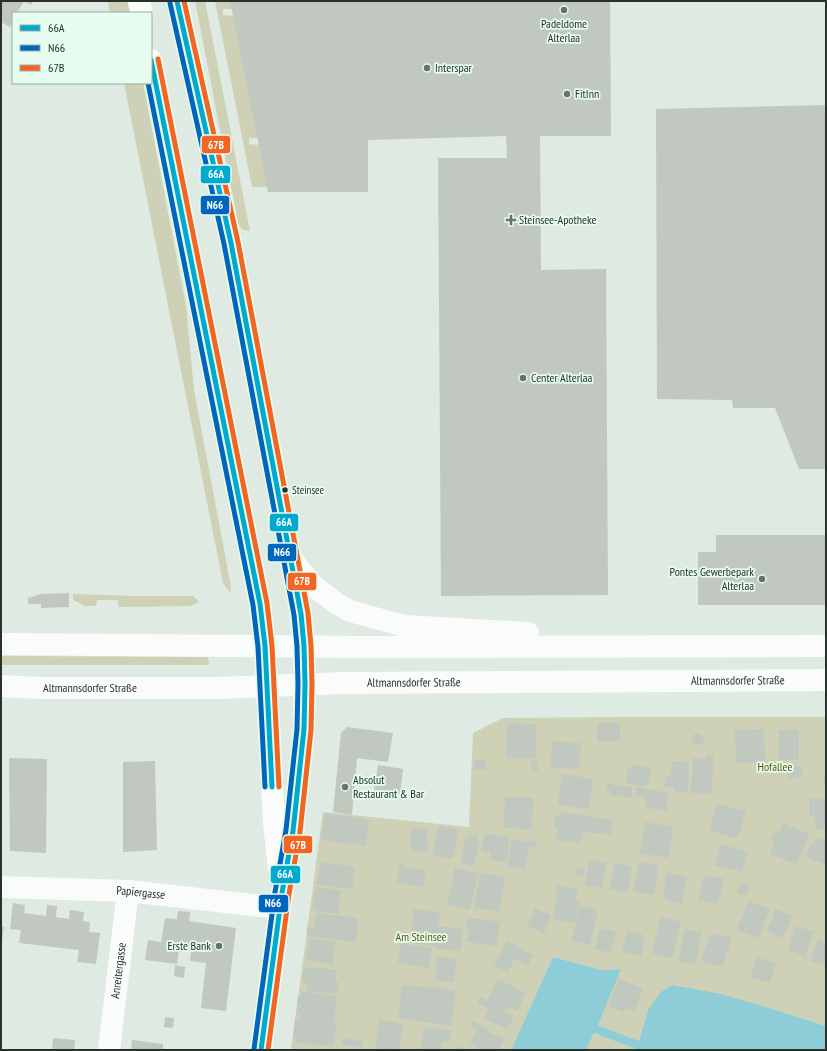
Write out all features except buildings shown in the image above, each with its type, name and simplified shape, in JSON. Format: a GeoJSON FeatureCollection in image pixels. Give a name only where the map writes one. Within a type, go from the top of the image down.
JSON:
{"type":"FeatureCollection","features":[{"type":"Feature","properties":{"kind":"main road"},"geometry":{"type":"LineString","coordinates":[[139,1],[142,12]]}},
{"type":"Feature","properties":{"kind":"main road"},"geometry":{"type":"LineString","coordinates":[[177,1],[231,243],[301,614],[304,646],[304,729],[293,823],[261,1050]]}},
{"type":"Feature","properties":{"kind":"main road"},"geometry":{"type":"LineString","coordinates":[[152,65],[258,589],[265,646],[274,823],[281,900]]}},
{"type":"Feature","properties":{"kind":"main road"},"geometry":{"type":"LineString","coordinates":[[289,556],[312,584],[336,603],[350,611],[404,626],[534,633],[560,646]]}},
{"type":"Feature","properties":{"kind":"main road"},"geometry":{"type":"LineString","coordinates":[[1,644],[349,647],[826,646]]}},
{"type":"Feature","properties":{"kind":"main road","name":"Altmannsdorfer Straße"},"geometry":{"type":"LineString","coordinates":[[1,686],[40,688],[218,688],[305,684],[826,680]]}},
{"type":"Feature","properties":{"kind":"main road","name":"Papiergasse"},"geometry":{"type":"LineString","coordinates":[[1,887],[128,891],[281,900]]}},
{"type":"Feature","properties":{"kind":"main road","name":"Anreitergasse"},"geometry":{"type":"LineString","coordinates":[[109,1050],[128,891]]}},
{"type":"Feature","properties":{"kind":"green space"},"geometry":{"type":"Polygon","coordinates":[[[108,1],[127,1],[130,12],[110,12],[108,1]]]}},
{"type":"Feature","properties":{"kind":"green space"},"geometry":{"type":"Polygon","coordinates":[[[195,1],[205,1],[250,231],[242,229],[238,222],[195,1]]]}},
{"type":"Feature","properties":{"kind":"green space"},"geometry":{"type":"Polygon","coordinates":[[[215,1],[231,1],[233,9],[223,9],[223,15],[234,16],[258,138],[249,138],[249,144],[259,145],[268,187],[252,187],[215,1]]]}},
{"type":"Feature","properties":{"kind":"green space"},"geometry":{"type":"Polygon","coordinates":[[[124,84],[143,84],[186,306],[194,390],[231,587],[230,593],[223,583],[124,84]]]}},
{"type":"Feature","properties":{"kind":"green space"},"geometry":{"type":"Polygon","coordinates":[[[73,594],[193,596],[199,602],[191,606],[118,607],[118,600],[97,600],[96,606],[85,606],[73,600],[73,594]]]}},
{"type":"Feature","properties":{"kind":"green space"},"geometry":{"type":"Polygon","coordinates":[[[1,656],[208,657],[209,665],[1,665],[1,656]]]}},
{"type":"Feature","properties":{"kind":"green space","name":"Am Steinsee"},"geometry":{"type":"Polygon","coordinates":[[[826,717],[826,1026],[782,1012],[648,1010],[639,1041],[598,1025],[620,969],[602,970],[553,957],[511,1050],[291,1050],[323,812],[469,827],[473,733],[503,718],[826,717]]]}},
{"type":"Feature","properties":{"kind":"green space"},"geometry":{"type":"Polygon","coordinates":[[[594,1033],[638,1050],[586,1050],[594,1033]]]}},
{"type":"Feature","properties":{"kind":"water"},"geometry":{"type":"Polygon","coordinates":[[[553,957],[602,970],[621,969],[598,1025],[639,1041],[648,1010],[661,992],[672,985],[721,994],[826,1026],[826,1050],[638,1050],[594,1033],[586,1050],[511,1050],[553,957]]]}},
{"type":"Feature","properties":{"kind":"transit line","name":"66A"},"geometry":{"type":"LineString","coordinates":[[177,1],[231,243],[301,614],[304,646],[304,729],[293,831],[282,893],[261,1050]]}},
{"type":"Feature","properties":{"kind":"transit line","name":"67B"},"geometry":{"type":"LineString","coordinates":[[184,1],[238,242],[308,613],[311,646],[311,730],[300,832],[289,894],[268,1050]]}},
{"type":"Feature","properties":{"kind":"transit line","name":"N66"},"geometry":{"type":"LineString","coordinates":[[170,3],[224,244],[294,615],[297,646],[297,729],[286,830],[275,892],[254,1049]]}},
{"type":"Feature","properties":{"kind":"transit line","name":"67B"},"geometry":{"type":"LineString","coordinates":[[158,59],[267,603],[272,646],[279,787]]}},
{"type":"Feature","properties":{"kind":"transit line","name":"66A"},"geometry":{"type":"LineString","coordinates":[[152,65],[260,604],[265,646],[272,787]]}},
{"type":"Feature","properties":{"kind":"transit line","name":"N66"},"geometry":{"type":"LineString","coordinates":[[148,84],[253,605],[258,647],[265,787]]}},
{"type":"Feature","properties":{"kind":"place","name":"Padeldome Alterlaa"},"geometry":{"type":"Point","coordinates":[564,10]}},
{"type":"Feature","properties":{"kind":"place","name":"Interspar"},"geometry":{"type":"Point","coordinates":[427,68]}},
{"type":"Feature","properties":{"kind":"place","name":"FitInn"},"geometry":{"type":"Point","coordinates":[567,94]}},
{"type":"Feature","properties":{"kind":"place","name":"Steinsee-Apotheke"},"geometry":{"type":"Point","coordinates":[511,220]}},
{"type":"Feature","properties":{"kind":"place","name":"Center Alterlaa"},"geometry":{"type":"Point","coordinates":[523,378]}},
{"type":"Feature","properties":{"kind":"place","name":"Steinsee"},"geometry":{"type":"Point","coordinates":[285,490]}},
{"type":"Feature","properties":{"kind":"place","name":"Pontes Gewerbepark Alterlaa"},"geometry":{"type":"Point","coordinates":[762,579]}},
{"type":"Feature","properties":{"kind":"place","name":"Absolut Restaurant & Bar"},"geometry":{"type":"Point","coordinates":[345,787]}},
{"type":"Feature","properties":{"kind":"place","name":"Erste Bank"},"geometry":{"type":"Point","coordinates":[219,946]}},
{"type":"Feature","properties":{"kind":"park label","name":"Hofallee"},"geometry":{"type":"Point","coordinates":[775,767]}}]}
